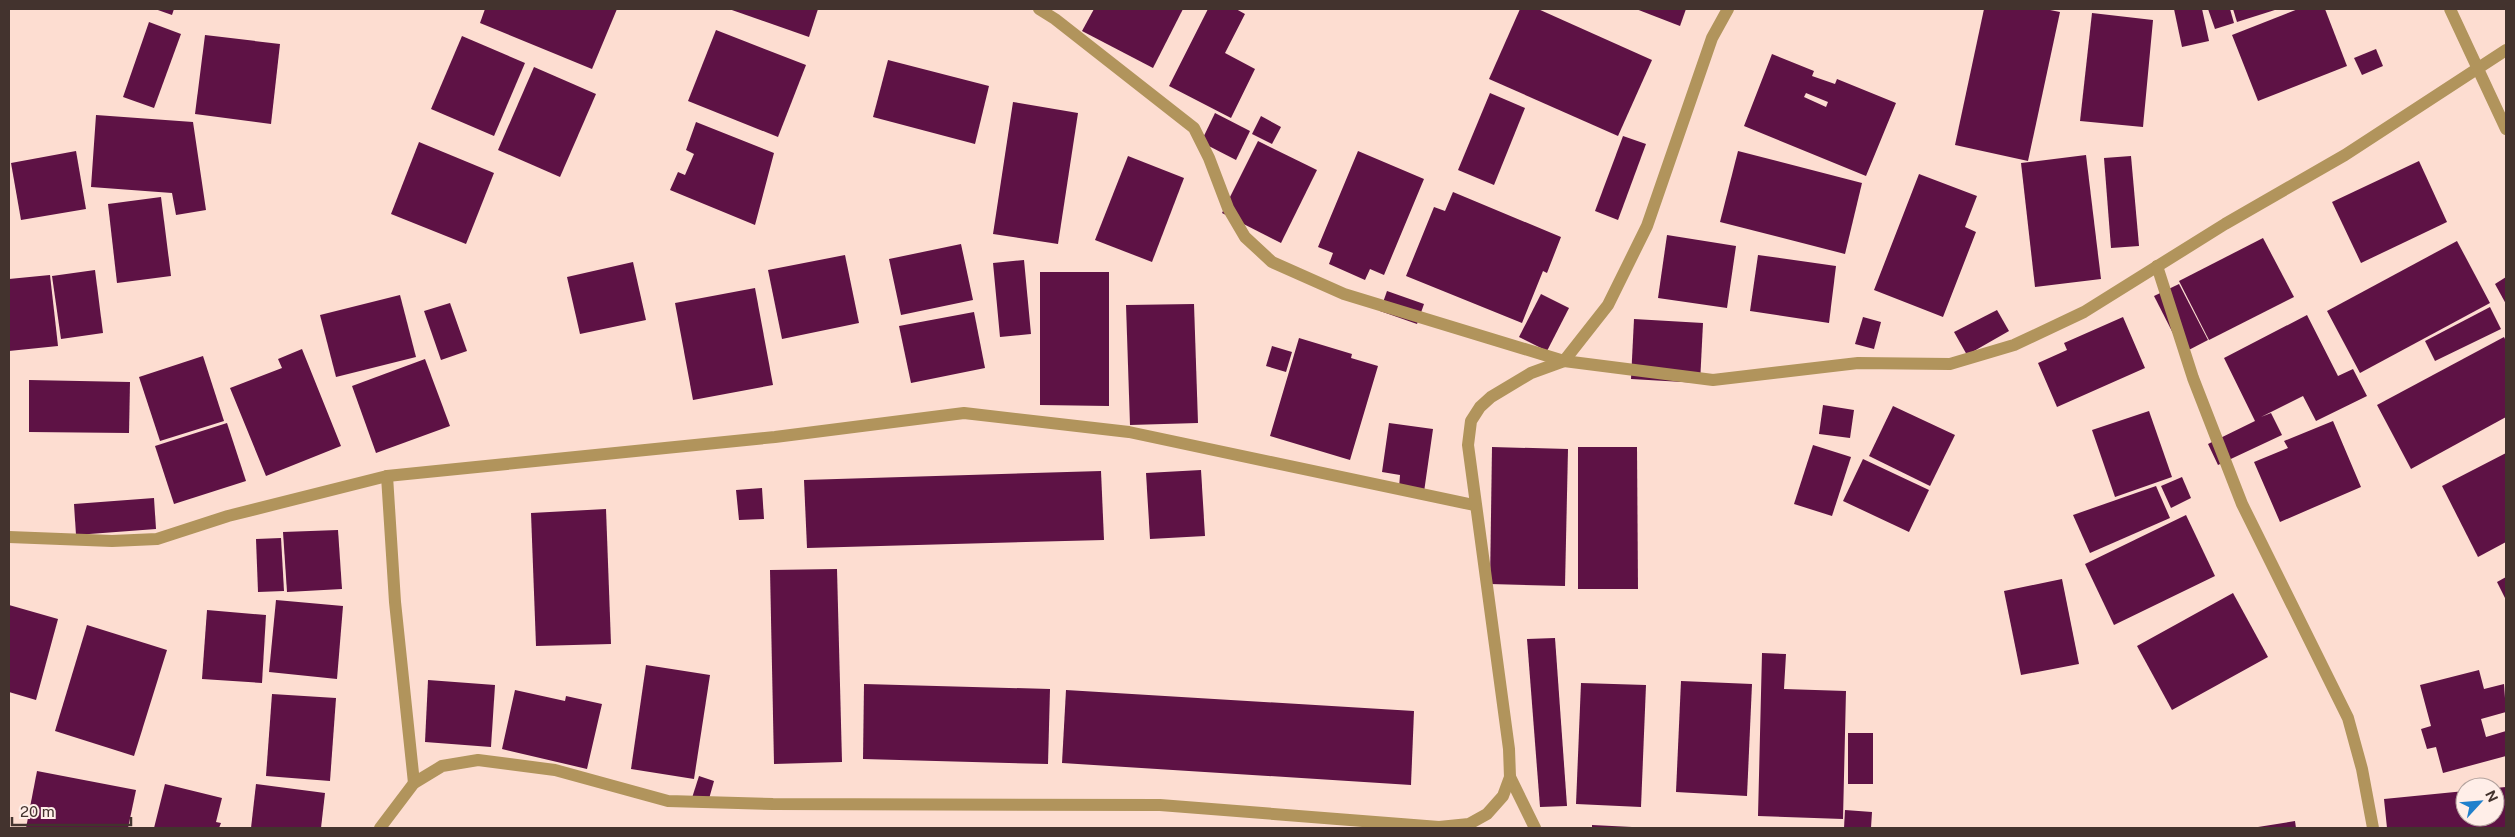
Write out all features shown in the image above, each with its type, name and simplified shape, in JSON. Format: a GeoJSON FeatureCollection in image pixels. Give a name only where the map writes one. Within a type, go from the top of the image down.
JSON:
{"type":"FeatureCollection","features":[{"type":"Feature","properties":{"kind":"street"},"geometry":{"type":"LineString","coordinates":[[1039,9],[1194,128],[1209,158],[1228,208],[1245,237],[1272,262],[1344,294],[1564,361],[1713,380],[1858,363],[1950,364],[2014,345],[2076,316],[2224,224],[2344,154],[2506,50]]}},
{"type":"Feature","properties":{"kind":"street"},"geometry":{"type":"LineString","coordinates":[[380,828],[414,783],[442,766],[478,760],[555,770],[668,801],[772,804],[1160,804],[1440,827],[1469,824],[1487,814],[1503,796],[1510,777],[1509,749],[1474,505],[1468,445],[1471,421],[1480,407],[1491,397],[1531,373],[1564,361],[1608,305],[1647,226],[1712,38],[1728,9]]}},
{"type":"Feature","properties":{"kind":"street"},"geometry":{"type":"LineString","coordinates":[[2450,9],[2506,129]]}},
{"type":"Feature","properties":{"kind":"street"},"geometry":{"type":"LineString","coordinates":[[2157,266],[2193,378],[2242,504],[2348,718],[2362,769],[2373,828]]}},
{"type":"Feature","properties":{"kind":"street"},"geometry":{"type":"LineString","coordinates":[[9,537],[112,541],[157,539],[228,516],[387,476],[775,437],[964,413],[1129,432],[1474,505]]}},
{"type":"Feature","properties":{"kind":"street"},"geometry":{"type":"LineString","coordinates":[[387,476],[395,602],[414,783]]}},
{"type":"Feature","properties":{"kind":"street"},"geometry":{"type":"LineString","coordinates":[[1510,777],[1535,828]]}},
{"type":"Feature","properties":{"kind":"building"},"geometry":{"type":"Polygon","coordinates":[[[155,9],[174,9],[172,15],[155,9]]]}},
{"type":"Feature","properties":{"kind":"building"},"geometry":{"type":"Polygon","coordinates":[[[485,9],[617,9],[592,69],[480,23],[485,9]]]}},
{"type":"Feature","properties":{"kind":"building"},"geometry":{"type":"Polygon","coordinates":[[[729,9],[818,9],[809,37],[729,9]]]}},
{"type":"Feature","properties":{"kind":"building"},"geometry":{"type":"Polygon","coordinates":[[[1094,9],[1183,9],[1153,68],[1082,31],[1094,9]]]}},
{"type":"Feature","properties":{"kind":"building"},"geometry":{"type":"Polygon","coordinates":[[[1208,9],[1236,9],[1245,14],[1225,53],[1255,69],[1231,118],[1169,86],[1208,9]]]}},
{"type":"Feature","properties":{"kind":"building"},"geometry":{"type":"Polygon","coordinates":[[[1520,9],[1538,9],[1652,60],[1618,136],[1489,79],[1520,9]]]}},
{"type":"Feature","properties":{"kind":"building"},"geometry":{"type":"Polygon","coordinates":[[[1636,9],[1686,9],[1680,26],[1636,9]]]}},
{"type":"Feature","properties":{"kind":"building"},"geometry":{"type":"Polygon","coordinates":[[[1984,9],[2045,9],[2060,12],[2028,161],[1955,145],[1984,9]]]}},
{"type":"Feature","properties":{"kind":"building"},"geometry":{"type":"Polygon","coordinates":[[[2174,9],[2202,9],[2209,41],[2182,47],[2174,9]]]}},
{"type":"Feature","properties":{"kind":"building"},"geometry":{"type":"Polygon","coordinates":[[[2208,9],[2230,9],[2234,23],[2215,29],[2208,9]]]}},
{"type":"Feature","properties":{"kind":"building"},"geometry":{"type":"Polygon","coordinates":[[[2233,9],[2278,9],[2237,22],[2233,9]]]}},
{"type":"Feature","properties":{"kind":"building"},"geometry":{"type":"Polygon","coordinates":[[[2298,9],[2325,9],[2347,66],[2258,101],[2232,35],[2298,9]]]}},
{"type":"Feature","properties":{"kind":"building"},"geometry":{"type":"Polygon","coordinates":[[[2092,13],[2153,20],[2143,127],[2080,121],[2092,13]]]}},
{"type":"Feature","properties":{"kind":"building"},"geometry":{"type":"Polygon","coordinates":[[[149,22],[181,34],[154,108],[123,97],[149,22]]]}},
{"type":"Feature","properties":{"kind":"building"},"geometry":{"type":"Polygon","coordinates":[[[716,30],[806,65],[778,137],[688,101],[716,30]]]}},
{"type":"Feature","properties":{"kind":"building"},"geometry":{"type":"Polygon","coordinates":[[[205,35],[280,44],[271,124],[195,114],[205,35]]]}},
{"type":"Feature","properties":{"kind":"building"},"geometry":{"type":"Polygon","coordinates":[[[462,36],[525,63],[494,136],[431,109],[462,36]]]}},
{"type":"Feature","properties":{"kind":"building"},"geometry":{"type":"Polygon","coordinates":[[[2376,49],[2383,66],[2362,75],[2354,58],[2376,49]]]}},
{"type":"Feature","properties":{"kind":"building"},"geometry":{"type":"Polygon","coordinates":[[[1772,54],[1814,71],[1812,76],[1835,84],[1837,79],[1896,103],[1866,176],[1744,126],[1772,54]],[[1806,93],[1804,97],[1826,107],[1828,102],[1806,93]]]}},
{"type":"Feature","properties":{"kind":"building"},"geometry":{"type":"Polygon","coordinates":[[[888,60],[989,86],[975,144],[873,117],[888,60]]]}},
{"type":"Feature","properties":{"kind":"building"},"geometry":{"type":"Polygon","coordinates":[[[534,67],[596,94],[560,177],[498,150],[534,67]]]}},
{"type":"Feature","properties":{"kind":"building"},"geometry":{"type":"Polygon","coordinates":[[[1490,93],[1525,108],[1494,185],[1458,170],[1490,93]]]}},
{"type":"Feature","properties":{"kind":"building"},"geometry":{"type":"Polygon","coordinates":[[[1013,102],[1078,113],[1058,244],[993,234],[1013,102]]]}},
{"type":"Feature","properties":{"kind":"building"},"geometry":{"type":"Polygon","coordinates":[[[1215,113],[1250,131],[1236,160],[1201,142],[1215,113]]]}},
{"type":"Feature","properties":{"kind":"building"},"geometry":{"type":"Polygon","coordinates":[[[96,115],[193,122],[206,210],[176,215],[172,193],[91,187],[96,115]]]}},
{"type":"Feature","properties":{"kind":"building"},"geometry":{"type":"Polygon","coordinates":[[[1261,116],[1281,127],[1272,144],[1252,134],[1261,116]]]}},
{"type":"Feature","properties":{"kind":"building"},"geometry":{"type":"Polygon","coordinates":[[[696,122],[774,153],[755,225],[670,190],[678,172],[685,175],[694,154],[686,150],[696,122]]]}},
{"type":"Feature","properties":{"kind":"building"},"geometry":{"type":"Polygon","coordinates":[[[1623,136],[1646,144],[1618,220],[1595,211],[1623,136]]]}},
{"type":"Feature","properties":{"kind":"building"},"geometry":{"type":"Polygon","coordinates":[[[1258,141],[1317,170],[1281,243],[1222,213],[1258,141]]]}},
{"type":"Feature","properties":{"kind":"building"},"geometry":{"type":"Polygon","coordinates":[[[419,142],[494,173],[466,244],[391,214],[419,142]]]}},
{"type":"Feature","properties":{"kind":"building"},"geometry":{"type":"Polygon","coordinates":[[[76,151],[86,209],[21,220],[11,163],[76,151]]]}},
{"type":"Feature","properties":{"kind":"building"},"geometry":{"type":"Polygon","coordinates":[[[1358,151],[1424,179],[1384,275],[1370,269],[1365,280],[1329,264],[1333,253],[1318,247],[1358,151]]]}},
{"type":"Feature","properties":{"kind":"building"},"geometry":{"type":"Polygon","coordinates":[[[1738,151],[1862,183],[1845,254],[1720,222],[1738,151]]]}},
{"type":"Feature","properties":{"kind":"building"},"geometry":{"type":"Polygon","coordinates":[[[2086,155],[2101,279],[2035,287],[2021,163],[2086,155]]]}},
{"type":"Feature","properties":{"kind":"building"},"geometry":{"type":"Polygon","coordinates":[[[1128,156],[1184,178],[1152,262],[1095,240],[1128,156]]]}},
{"type":"Feature","properties":{"kind":"building"},"geometry":{"type":"Polygon","coordinates":[[[2131,156],[2139,246],[2111,248],[2104,158],[2131,156]]]}},
{"type":"Feature","properties":{"kind":"building"},"geometry":{"type":"Polygon","coordinates":[[[2419,161],[2447,222],[2361,263],[2332,202],[2419,161]]]}},
{"type":"Feature","properties":{"kind":"building"},"geometry":{"type":"Polygon","coordinates":[[[1919,174],[1977,196],[1965,227],[1976,232],[1943,317],[1874,290],[1919,174]]]}},
{"type":"Feature","properties":{"kind":"building"},"geometry":{"type":"Polygon","coordinates":[[[1453,192],[1561,237],[1547,273],[1543,271],[1522,323],[1406,276],[1434,207],[1445,211],[1453,192]]]}},
{"type":"Feature","properties":{"kind":"building"},"geometry":{"type":"Polygon","coordinates":[[[161,197],[171,276],[117,283],[108,204],[161,197]]]}},
{"type":"Feature","properties":{"kind":"building"},"geometry":{"type":"Polygon","coordinates":[[[1667,235],[1736,246],[1727,308],[1658,298],[1667,235]]]}},
{"type":"Feature","properties":{"kind":"building"},"geometry":{"type":"Polygon","coordinates":[[[2263,238],[2294,297],[2209,340],[2179,281],[2263,238]]]}},
{"type":"Feature","properties":{"kind":"building"},"geometry":{"type":"Polygon","coordinates":[[[2457,241],[2490,303],[2360,373],[2327,311],[2457,241]]]}},
{"type":"Feature","properties":{"kind":"building"},"geometry":{"type":"Polygon","coordinates":[[[961,244],[973,300],[901,315],[889,259],[961,244]]]}},
{"type":"Feature","properties":{"kind":"building"},"geometry":{"type":"Polygon","coordinates":[[[845,255],[859,323],[782,339],[768,270],[845,255]]]}},
{"type":"Feature","properties":{"kind":"building"},"geometry":{"type":"Polygon","coordinates":[[[1758,255],[1836,266],[1829,323],[1750,311],[1758,255]]]}},
{"type":"Feature","properties":{"kind":"building"},"geometry":{"type":"Polygon","coordinates":[[[1024,260],[1031,334],[1000,337],[993,263],[1024,260]]]}},
{"type":"Feature","properties":{"kind":"building"},"geometry":{"type":"Polygon","coordinates":[[[633,262],[646,320],[580,334],[567,277],[633,262]]]}},
{"type":"Feature","properties":{"kind":"building"},"geometry":{"type":"Polygon","coordinates":[[[95,270],[103,333],[61,339],[52,276],[95,270]]]}},
{"type":"Feature","properties":{"kind":"building"},"geometry":{"type":"Polygon","coordinates":[[[1040,272],[1109,272],[1109,406],[1040,405],[1040,272]]]}},
{"type":"Feature","properties":{"kind":"building"},"geometry":{"type":"Polygon","coordinates":[[[50,275],[58,346],[9,351],[9,279],[50,275]]]}},
{"type":"Feature","properties":{"kind":"building"},"geometry":{"type":"Polygon","coordinates":[[[2506,277],[2506,304],[2495,284],[2506,277]]]}},
{"type":"Feature","properties":{"kind":"building"},"geometry":{"type":"Polygon","coordinates":[[[2179,284],[2208,340],[2183,353],[2154,296],[2179,284]]]}},
{"type":"Feature","properties":{"kind":"building"},"geometry":{"type":"Polygon","coordinates":[[[755,288],[773,385],[693,400],[675,303],[755,288]]]}},
{"type":"Feature","properties":{"kind":"building"},"geometry":{"type":"Polygon","coordinates":[[[1387,291],[1424,304],[1417,324],[1380,311],[1387,291]]]}},
{"type":"Feature","properties":{"kind":"building"},"geometry":{"type":"Polygon","coordinates":[[[1541,294],[1569,308],[1547,351],[1519,337],[1541,294]]]}},
{"type":"Feature","properties":{"kind":"building"},"geometry":{"type":"Polygon","coordinates":[[[400,295],[416,357],[336,377],[320,315],[400,295]]]}},
{"type":"Feature","properties":{"kind":"building"},"geometry":{"type":"Polygon","coordinates":[[[450,303],[467,351],[441,360],[424,311],[450,303]]]}},
{"type":"Feature","properties":{"kind":"building"},"geometry":{"type":"Polygon","coordinates":[[[1194,304],[1198,423],[1130,425],[1126,305],[1194,304]]]}},
{"type":"Feature","properties":{"kind":"building"},"geometry":{"type":"Polygon","coordinates":[[[2490,307],[2501,329],[2435,361],[2425,341],[2490,307]]]}},
{"type":"Feature","properties":{"kind":"building"},"geometry":{"type":"Polygon","coordinates":[[[1997,310],[2009,331],[1967,355],[1954,332],[1997,310]]]}},
{"type":"Feature","properties":{"kind":"building"},"geometry":{"type":"Polygon","coordinates":[[[974,312],[985,368],[911,383],[899,326],[974,312]]]}},
{"type":"Feature","properties":{"kind":"building"},"geometry":{"type":"Polygon","coordinates":[[[2307,315],[2338,376],[2353,369],[2367,396],[2316,421],[2303,396],[2261,417],[2271,413],[2282,435],[2218,465],[2208,444],[2255,421],[2224,358],[2307,315]]]}},
{"type":"Feature","properties":{"kind":"building"},"geometry":{"type":"Polygon","coordinates":[[[1863,317],[1881,322],[1874,349],[1855,344],[1863,317]]]}},
{"type":"Feature","properties":{"kind":"building"},"geometry":{"type":"Polygon","coordinates":[[[2123,317],[2145,368],[2057,407],[2038,363],[2067,350],[2064,343],[2123,317]]]}},
{"type":"Feature","properties":{"kind":"building"},"geometry":{"type":"Polygon","coordinates":[[[1634,319],[1703,323],[1700,383],[1631,379],[1634,319]]]}},
{"type":"Feature","properties":{"kind":"building"},"geometry":{"type":"Polygon","coordinates":[[[2504,337],[2506,341],[2506,417],[2411,469],[2377,405],[2504,337]]]}},
{"type":"Feature","properties":{"kind":"building"},"geometry":{"type":"Polygon","coordinates":[[[1299,338],[1352,354],[1351,358],[1378,366],[1350,460],[1270,436],[1299,338]]]}},
{"type":"Feature","properties":{"kind":"building"},"geometry":{"type":"Polygon","coordinates":[[[1272,346],[1292,352],[1286,372],[1266,366],[1272,346]]]}},
{"type":"Feature","properties":{"kind":"building"},"geometry":{"type":"Polygon","coordinates":[[[302,349],[341,446],[266,476],[230,388],[282,368],[278,359],[302,349]]]}},
{"type":"Feature","properties":{"kind":"building"},"geometry":{"type":"Polygon","coordinates":[[[203,356],[224,421],[160,441],[139,377],[203,356]]]}},
{"type":"Feature","properties":{"kind":"building"},"geometry":{"type":"Polygon","coordinates":[[[425,359],[450,426],[376,453],[352,386],[425,359]]]}},
{"type":"Feature","properties":{"kind":"building"},"geometry":{"type":"Polygon","coordinates":[[[29,380],[130,382],[129,433],[29,432],[29,380]]]}},
{"type":"Feature","properties":{"kind":"building"},"geometry":{"type":"Polygon","coordinates":[[[1823,405],[1854,410],[1850,438],[1819,434],[1823,405]]]}},
{"type":"Feature","properties":{"kind":"building"},"geometry":{"type":"Polygon","coordinates":[[[1893,406],[1955,435],[1930,486],[1869,456],[1893,406]]]}},
{"type":"Feature","properties":{"kind":"building"},"geometry":{"type":"Polygon","coordinates":[[[2149,411],[2172,477],[2115,497],[2092,430],[2149,411]]]}},
{"type":"Feature","properties":{"kind":"building"},"geometry":{"type":"Polygon","coordinates":[[[2333,421],[2361,487],[2280,522],[2254,462],[2288,448],[2284,441],[2333,421]]]}},
{"type":"Feature","properties":{"kind":"building"},"geometry":{"type":"Polygon","coordinates":[[[227,423],[246,481],[174,504],[155,446],[227,423]]]}},
{"type":"Feature","properties":{"kind":"building"},"geometry":{"type":"Polygon","coordinates":[[[1389,423],[1433,429],[1424,492],[1399,488],[1400,475],[1382,472],[1389,423]]]}},
{"type":"Feature","properties":{"kind":"building"},"geometry":{"type":"Polygon","coordinates":[[[1813,445],[1851,457],[1832,516],[1794,504],[1813,445]]]}},
{"type":"Feature","properties":{"kind":"building"},"geometry":{"type":"Polygon","coordinates":[[[1492,447],[1568,449],[1565,586],[1490,584],[1492,447]]]}},
{"type":"Feature","properties":{"kind":"building"},"geometry":{"type":"Polygon","coordinates":[[[1578,447],[1637,447],[1638,589],[1578,589],[1578,447]]]}},
{"type":"Feature","properties":{"kind":"building"},"geometry":{"type":"Polygon","coordinates":[[[2506,453],[2506,542],[2478,557],[2442,486],[2506,453]]]}},
{"type":"Feature","properties":{"kind":"building"},"geometry":{"type":"Polygon","coordinates":[[[1863,459],[1929,490],[1909,532],[1843,501],[1863,459]]]}},
{"type":"Feature","properties":{"kind":"building"},"geometry":{"type":"Polygon","coordinates":[[[1201,470],[1205,536],[1150,539],[1146,473],[1201,470]]]}},
{"type":"Feature","properties":{"kind":"building"},"geometry":{"type":"Polygon","coordinates":[[[1101,471],[1104,540],[807,548],[804,480],[1101,471]]]}},
{"type":"Feature","properties":{"kind":"building"},"geometry":{"type":"Polygon","coordinates":[[[2182,477],[2191,498],[2171,508],[2161,486],[2182,477]]]}},
{"type":"Feature","properties":{"kind":"building"},"geometry":{"type":"Polygon","coordinates":[[[2156,486],[2170,518],[2090,553],[2073,515],[2156,486]]]}},
{"type":"Feature","properties":{"kind":"building"},"geometry":{"type":"Polygon","coordinates":[[[762,488],[764,519],[739,520],[736,490],[762,488]]]}},
{"type":"Feature","properties":{"kind":"building"},"geometry":{"type":"Polygon","coordinates":[[[154,498],[156,529],[76,535],[74,504],[154,498]]]}},
{"type":"Feature","properties":{"kind":"building"},"geometry":{"type":"Polygon","coordinates":[[[606,509],[611,644],[536,646],[531,513],[606,509]]]}},
{"type":"Feature","properties":{"kind":"building"},"geometry":{"type":"Polygon","coordinates":[[[2186,515],[2215,576],[2114,625],[2085,564],[2186,515]]]}},
{"type":"Feature","properties":{"kind":"building"},"geometry":{"type":"Polygon","coordinates":[[[338,530],[342,589],[287,592],[283,532],[338,530]]]}},
{"type":"Feature","properties":{"kind":"building"},"geometry":{"type":"Polygon","coordinates":[[[281,538],[284,591],[258,592],[256,539],[281,538]]]}},
{"type":"Feature","properties":{"kind":"building"},"geometry":{"type":"Polygon","coordinates":[[[837,569],[842,762],[774,764],[770,570],[837,569]]]}},
{"type":"Feature","properties":{"kind":"building"},"geometry":{"type":"Polygon","coordinates":[[[2506,577],[2506,600],[2497,582],[2506,577]]]}},
{"type":"Feature","properties":{"kind":"building"},"geometry":{"type":"Polygon","coordinates":[[[2062,579],[2079,664],[2021,675],[2004,591],[2062,579]]]}},
{"type":"Feature","properties":{"kind":"building"},"geometry":{"type":"Polygon","coordinates":[[[2233,593],[2268,657],[2172,710],[2137,646],[2233,593]]]}},
{"type":"Feature","properties":{"kind":"building"},"geometry":{"type":"Polygon","coordinates":[[[276,600],[343,606],[337,679],[269,672],[276,600]]]}},
{"type":"Feature","properties":{"kind":"building"},"geometry":{"type":"Polygon","coordinates":[[[9,605],[58,619],[36,700],[9,692],[9,605]]]}},
{"type":"Feature","properties":{"kind":"building"},"geometry":{"type":"Polygon","coordinates":[[[207,610],[266,615],[262,683],[202,679],[207,610]]]}},
{"type":"Feature","properties":{"kind":"building"},"geometry":{"type":"Polygon","coordinates":[[[87,625],[167,650],[134,756],[55,731],[87,625]]]}},
{"type":"Feature","properties":{"kind":"building"},"geometry":{"type":"Polygon","coordinates":[[[1555,638],[1567,806],[1540,807],[1527,639],[1555,638]]]}},
{"type":"Feature","properties":{"kind":"building"},"geometry":{"type":"Polygon","coordinates":[[[1762,653],[1786,654],[1784,689],[1846,691],[1843,819],[1758,816],[1762,653]]]}},
{"type":"Feature","properties":{"kind":"building"},"geometry":{"type":"Polygon","coordinates":[[[646,665],[710,675],[694,779],[631,769],[646,665]]]}},
{"type":"Feature","properties":{"kind":"building"},"geometry":{"type":"Polygon","coordinates":[[[2479,670],[2484,689],[2504,684],[2506,712],[2481,719],[2486,737],[2506,731],[2506,756],[2443,773],[2436,747],[2427,749],[2421,729],[2431,726],[2420,685],[2479,670]]]}},
{"type":"Feature","properties":{"kind":"building"},"geometry":{"type":"Polygon","coordinates":[[[428,680],[495,685],[491,747],[425,742],[428,680]]]}},
{"type":"Feature","properties":{"kind":"building"},"geometry":{"type":"Polygon","coordinates":[[[1681,681],[1752,684],[1747,796],[1676,792],[1681,681]]]}},
{"type":"Feature","properties":{"kind":"building"},"geometry":{"type":"Polygon","coordinates":[[[1581,683],[1646,685],[1641,807],[1576,804],[1581,683]]]}},
{"type":"Feature","properties":{"kind":"building"},"geometry":{"type":"Polygon","coordinates":[[[864,684],[1050,689],[1048,764],[863,759],[864,684]]]}},
{"type":"Feature","properties":{"kind":"building"},"geometry":{"type":"Polygon","coordinates":[[[515,690],[565,701],[566,696],[602,704],[587,769],[502,749],[515,690]]]}},
{"type":"Feature","properties":{"kind":"building"},"geometry":{"type":"Polygon","coordinates":[[[1066,690],[1414,711],[1411,785],[1062,763],[1066,690]]]}},
{"type":"Feature","properties":{"kind":"building"},"geometry":{"type":"Polygon","coordinates":[[[272,694],[336,698],[330,781],[266,776],[272,694]]]}},
{"type":"Feature","properties":{"kind":"building"},"geometry":{"type":"Polygon","coordinates":[[[1848,733],[1873,733],[1873,784],[1848,784],[1848,733]]]}},
{"type":"Feature","properties":{"kind":"building"},"geometry":{"type":"Polygon","coordinates":[[[37,771],[136,790],[128,828],[26,828],[37,771]]]}},
{"type":"Feature","properties":{"kind":"building"},"geometry":{"type":"Polygon","coordinates":[[[699,776],[714,781],[707,806],[691,801],[699,776]]]}},
{"type":"Feature","properties":{"kind":"building"},"geometry":{"type":"Polygon","coordinates":[[[165,784],[222,798],[216,822],[221,823],[219,828],[154,828],[165,784]]]}},
{"type":"Feature","properties":{"kind":"building"},"geometry":{"type":"Polygon","coordinates":[[[256,784],[325,793],[321,828],[251,828],[256,784]]]}},
{"type":"Feature","properties":{"kind":"building"},"geometry":{"type":"Polygon","coordinates":[[[2505,787],[2506,828],[2387,828],[2384,799],[2455,792],[2455,827],[2505,827],[2505,787]]]}},
{"type":"Feature","properties":{"kind":"building"},"geometry":{"type":"Polygon","coordinates":[[[1845,810],[1872,812],[1871,828],[1844,828],[1845,810]]]}},
{"type":"Feature","properties":{"kind":"building"},"geometry":{"type":"Polygon","coordinates":[[[2295,821],[2296,828],[2258,828],[2258,827],[2295,821]]]}},
{"type":"Feature","properties":{"kind":"building"},"geometry":{"type":"Polygon","coordinates":[[[1592,825],[1632,827],[1632,828],[1592,828],[1592,825]]]}}]}
